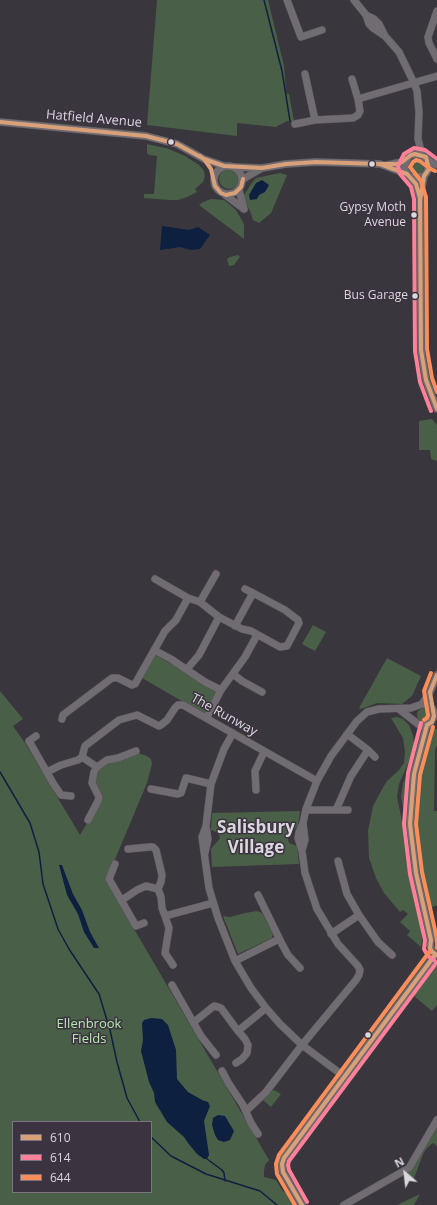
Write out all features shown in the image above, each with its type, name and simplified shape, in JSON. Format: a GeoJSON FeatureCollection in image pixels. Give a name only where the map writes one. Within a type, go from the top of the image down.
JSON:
{"type":"FeatureCollection","features":[{"type":"Feature","properties":{"kind":"street"},"geometry":{"type":"LineString","coordinates":[[287,0],[301,37],[322,30]]}},
{"type":"Feature","properties":{"kind":"street"},"geometry":{"type":"LineString","coordinates":[[354,0],[366,15],[373,28],[385,36],[399,52],[417,91],[419,112],[418,139],[429,165],[420,198],[421,350],[426,380],[437,409]]}},
{"type":"Feature","properties":{"kind":"street"},"geometry":{"type":"LineString","coordinates":[[437,11],[428,38],[437,59]]}},
{"type":"Feature","properties":{"kind":"street"},"geometry":{"type":"LineString","coordinates":[[305,74],[315,120]]}},
{"type":"Feature","properties":{"kind":"street"},"geometry":{"type":"LineString","coordinates":[[358,99],[437,76]]}},
{"type":"Feature","properties":{"kind":"street"},"geometry":{"type":"LineString","coordinates":[[294,124],[315,120],[353,118],[358,116],[360,111],[352,79]]}},
{"type":"Feature","properties":{"kind":"street","name":"Hatfield Avenue"},"geometry":{"type":"LineString","coordinates":[[0,122],[146,136],[177,144],[204,159],[224,166]]}},
{"type":"Feature","properties":{"kind":"street"},"geometry":{"type":"LineString","coordinates":[[418,139],[404,166],[416,184],[420,198]]}},
{"type":"Feature","properties":{"kind":"street"},"geometry":{"type":"LineString","coordinates":[[385,165],[402,162],[409,156],[415,154],[425,157],[437,165]]}},
{"type":"Feature","properties":{"kind":"street"},"geometry":{"type":"LineString","coordinates":[[204,159],[211,169],[217,189],[244,209],[239,190],[243,180],[262,168]]}},
{"type":"Feature","properties":{"kind":"street"},"geometry":{"type":"LineString","coordinates":[[214,178],[218,170],[224,166],[262,168],[286,164],[316,162],[380,164],[418,178],[437,168]]}},
{"type":"Feature","properties":{"kind":"street"},"geometry":{"type":"LineString","coordinates":[[235,167],[239,171],[243,180]]}},
{"type":"Feature","properties":{"kind":"street"},"geometry":{"type":"LineString","coordinates":[[224,194],[232,194],[239,190]]}},
{"type":"Feature","properties":{"kind":"street"},"geometry":{"type":"LineString","coordinates":[[200,602],[216,574]]}},
{"type":"Feature","properties":{"kind":"street"},"geometry":{"type":"LineString","coordinates":[[155,579],[188,598],[200,602],[210,611],[235,626],[251,631],[280,647],[287,646],[299,623],[298,620],[285,610],[245,589]]}},
{"type":"Feature","properties":{"kind":"street"},"geometry":{"type":"LineString","coordinates":[[235,626],[254,594]]}},
{"type":"Feature","properties":{"kind":"street"},"geometry":{"type":"LineString","coordinates":[[62,719],[63,715],[112,678],[118,678],[132,685],[136,684],[165,631],[176,620],[188,598]]}},
{"type":"Feature","properties":{"kind":"street"},"geometry":{"type":"LineString","coordinates":[[187,669],[199,655],[219,617]]}},
{"type":"Feature","properties":{"kind":"street"},"geometry":{"type":"LineString","coordinates":[[206,718],[221,690],[245,657],[257,635]]}},
{"type":"Feature","properties":{"kind":"street"},"geometry":{"type":"LineString","coordinates":[[154,650],[187,669],[205,682],[221,690]]}},
{"type":"Feature","properties":{"kind":"street"},"geometry":{"type":"LineString","coordinates":[[233,674],[242,681],[262,692]]}},
{"type":"Feature","properties":{"kind":"street"},"geometry":{"type":"LineString","coordinates":[[422,743],[413,713],[430,692],[437,675]]}},
{"type":"Feature","properties":{"kind":"street"},"geometry":{"type":"LineString","coordinates":[[302,1205],[283,1172],[283,1161],[290,1149],[436,955],[430,948],[431,940],[416,873],[410,824],[414,774],[422,743],[434,719],[430,692]]}},
{"type":"Feature","properties":{"kind":"street"},"geometry":{"type":"LineString","coordinates":[[246,1111],[266,1092],[359,975],[360,970],[358,966],[331,934],[314,900],[305,873],[302,851],[298,838],[306,809],[317,781],[331,756],[357,721],[367,712],[379,709],[400,710],[427,704],[434,711]]}},
{"type":"Feature","properties":{"kind":"street","name":"The Runway"},"geometry":{"type":"LineString","coordinates":[[82,756],[82,744],[119,720],[137,715],[161,726],[178,705],[183,705],[317,781]]}},
{"type":"Feature","properties":{"kind":"street"},"geometry":{"type":"LineString","coordinates":[[400,710],[416,723],[431,724]]}},
{"type":"Feature","properties":{"kind":"street"},"geometry":{"type":"LineString","coordinates":[[233,733],[224,749],[211,784],[206,826],[202,837],[213,904],[224,936],[236,961],[251,988],[266,1008],[302,1045],[345,1077]]}},
{"type":"Feature","properties":{"kind":"street"},"geometry":{"type":"LineString","coordinates":[[347,734],[375,757]]}},
{"type":"Feature","properties":{"kind":"street"},"geometry":{"type":"LineString","coordinates":[[36,736],[28,741],[61,795],[71,796]]}},
{"type":"Feature","properties":{"kind":"street"},"geometry":{"type":"LineString","coordinates":[[336,810],[351,776],[368,750]]}},
{"type":"Feature","properties":{"kind":"street"},"geometry":{"type":"LineString","coordinates":[[88,820],[99,796],[92,783],[94,772],[97,767],[107,760],[118,758],[136,751]]}},
{"type":"Feature","properties":{"kind":"street"},"geometry":{"type":"LineString","coordinates":[[256,790],[254,771],[264,752]]}},
{"type":"Feature","properties":{"kind":"street"},"geometry":{"type":"LineString","coordinates":[[48,772],[61,765],[78,760],[82,756],[97,767]]}},
{"type":"Feature","properties":{"kind":"street"},"geometry":{"type":"LineString","coordinates":[[151,789],[178,794],[183,790],[186,778],[211,784]]}},
{"type":"Feature","properties":{"kind":"street"},"geometry":{"type":"LineString","coordinates":[[306,809],[348,810]]}},
{"type":"Feature","properties":{"kind":"street"},"geometry":{"type":"LineString","coordinates":[[128,849],[149,847],[156,850],[162,875],[158,890],[169,928],[165,953],[173,965]]}},
{"type":"Feature","properties":{"kind":"street"},"geometry":{"type":"LineString","coordinates":[[338,861],[347,894],[359,915],[378,942],[392,955]]}},
{"type":"Feature","properties":{"kind":"street"},"geometry":{"type":"LineString","coordinates":[[115,864],[109,879],[136,926],[144,922]]}},
{"type":"Feature","properties":{"kind":"street"},"geometry":{"type":"LineString","coordinates":[[122,900],[146,886],[158,890]]}},
{"type":"Feature","properties":{"kind":"street"},"geometry":{"type":"LineString","coordinates":[[258,895],[288,955],[300,968]]}},
{"type":"Feature","properties":{"kind":"street"},"geometry":{"type":"LineString","coordinates":[[166,916],[213,904]]}},
{"type":"Feature","properties":{"kind":"street"},"geometry":{"type":"LineString","coordinates":[[331,934],[359,915]]}},
{"type":"Feature","properties":{"kind":"street"},"geometry":{"type":"LineString","coordinates":[[427,920],[437,931]]}},
{"type":"Feature","properties":{"kind":"street"},"geometry":{"type":"LineString","coordinates":[[431,940],[437,935]]}},
{"type":"Feature","properties":{"kind":"street"},"geometry":{"type":"LineString","coordinates":[[236,961],[279,939]]}},
{"type":"Feature","properties":{"kind":"street"},"geometry":{"type":"LineString","coordinates":[[172,985],[183,1007],[194,1022],[201,1036],[216,1055]]}},
{"type":"Feature","properties":{"kind":"street"},"geometry":{"type":"LineString","coordinates":[[194,1022],[214,1006],[221,1008],[248,1045],[247,1053],[236,1063]]}},
{"type":"Feature","properties":{"kind":"street"},"geometry":{"type":"LineString","coordinates":[[238,1031],[266,1008]]}},
{"type":"Feature","properties":{"kind":"street"},"geometry":{"type":"LineString","coordinates":[[222,1071],[258,1134]]}},
{"type":"Feature","properties":{"kind":"street"},"geometry":{"type":"LineString","coordinates":[[344,1205],[408,1168],[437,1120]]}},
{"type":"Feature","properties":{"kind":"green space"},"geometry":{"type":"Polygon","coordinates":[[[157,0],[268,0],[284,66],[286,91],[287,94],[289,94],[294,121],[287,121],[276,127],[237,123],[237,136],[147,125],[157,0]]]}},
{"type":"Feature","properties":{"kind":"green space"},"geometry":{"type":"Polygon","coordinates":[[[147,144],[169,149],[185,156],[199,165],[204,171],[205,176],[203,182],[195,189],[197,192],[178,200],[144,198],[144,194],[154,194],[157,156],[149,155],[147,153],[147,144]]]}},
{"type":"Feature","properties":{"kind":"green space"},"geometry":{"type":"Polygon","coordinates":[[[414,160],[420,160],[424,164],[424,170],[420,174],[414,174],[410,170],[410,164],[414,160]]]}},
{"type":"Feature","properties":{"kind":"green space"},"geometry":{"type":"Polygon","coordinates":[[[229,169],[236,172],[239,179],[236,186],[229,189],[222,186],[219,179],[222,172],[229,169]]]}},
{"type":"Feature","properties":{"kind":"green space"},"geometry":{"type":"Polygon","coordinates":[[[280,173],[287,175],[271,213],[259,223],[253,220],[244,200],[244,195],[256,178],[280,173]]]}},
{"type":"Feature","properties":{"kind":"green space"},"geometry":{"type":"Polygon","coordinates":[[[211,199],[224,200],[236,210],[244,224],[244,239],[199,205],[211,199]]]}},
{"type":"Feature","properties":{"kind":"green space"},"geometry":{"type":"Polygon","coordinates":[[[238,255],[240,257],[234,265],[229,266],[227,259],[238,255]]]}},
{"type":"Feature","properties":{"kind":"green space"},"geometry":{"type":"Polygon","coordinates":[[[432,419],[437,425],[437,461],[431,459],[430,450],[419,450],[419,421],[432,419]]]}},
{"type":"Feature","properties":{"kind":"green space"},"geometry":{"type":"Polygon","coordinates":[[[313,625],[326,632],[315,651],[302,644],[313,625]]]}},
{"type":"Feature","properties":{"kind":"green space"},"geometry":{"type":"Polygon","coordinates":[[[155,655],[218,690],[204,714],[142,678],[155,655]]]}},
{"type":"Feature","properties":{"kind":"green space"},"geometry":{"type":"Polygon","coordinates":[[[387,658],[421,676],[412,696],[402,704],[377,703],[361,709],[359,708],[387,658]]]}},
{"type":"Feature","properties":{"kind":"green space","name":"Ellenbrook Fields"},"geometry":{"type":"Polygon","coordinates":[[[0,691],[23,719],[13,726],[25,743],[80,835],[103,796],[100,791],[98,791],[94,781],[100,769],[105,764],[126,759],[126,757],[138,753],[151,759],[152,764],[147,783],[106,881],[269,1160],[265,1165],[264,1177],[276,1180],[282,1190],[290,1196],[294,1205],[0,1205],[0,691]]]}},
{"type":"Feature","properties":{"kind":"green space"},"geometry":{"type":"Polygon","coordinates":[[[424,708],[429,710],[431,715],[429,720],[424,722],[419,720],[417,715],[419,710],[424,708]]]}},
{"type":"Feature","properties":{"kind":"green space"},"geometry":{"type":"Polygon","coordinates":[[[397,717],[403,719],[409,725],[413,735],[414,745],[408,764],[399,784],[397,797],[418,898],[422,939],[421,947],[407,935],[410,931],[400,922],[408,914],[403,910],[400,912],[384,893],[376,878],[369,858],[368,831],[373,806],[387,781],[404,763],[405,752],[403,738],[391,718],[397,717]]]}},
{"type":"Feature","properties":{"kind":"green space"},"geometry":{"type":"Polygon","coordinates":[[[437,729],[437,745],[435,750],[434,811],[437,811],[437,905],[428,909],[418,866],[415,837],[415,801],[418,768],[428,734],[437,729]]]}},
{"type":"Feature","properties":{"kind":"green space"},"geometry":{"type":"Polygon","coordinates":[[[412,762],[409,831],[401,797],[403,783],[412,762]]]}},
{"type":"Feature","properties":{"kind":"green space"},"geometry":{"type":"Polygon","coordinates":[[[300,811],[298,826],[291,832],[288,839],[289,843],[297,846],[299,864],[212,867],[211,849],[220,838],[218,833],[211,830],[212,813],[300,811]]]}},
{"type":"Feature","properties":{"kind":"green space"},"geometry":{"type":"Polygon","coordinates":[[[257,911],[262,913],[273,934],[272,938],[238,954],[223,916],[230,917],[257,911]]]}},
{"type":"Feature","properties":{"kind":"green space"},"geometry":{"type":"Polygon","coordinates":[[[435,967],[437,967],[437,1005],[432,1011],[414,996],[435,967]]]}},
{"type":"Feature","properties":{"kind":"green space"},"geometry":{"type":"Polygon","coordinates":[[[274,1090],[281,1094],[271,1107],[263,1100],[270,1091],[274,1090]]]}},
{"type":"Feature","properties":{"kind":"green space"},"geometry":{"type":"Polygon","coordinates":[[[435,1126],[437,1127],[437,1146],[433,1143],[424,1152],[414,1178],[408,1183],[405,1181],[409,1170],[435,1126]]]}},
{"type":"Feature","properties":{"kind":"green space"},"geometry":{"type":"Polygon","coordinates":[[[420,1194],[414,1205],[397,1205],[420,1194]]]}},
{"type":"Feature","properties":{"kind":"water"},"geometry":{"type":"Polygon","coordinates":[[[262,180],[269,185],[265,192],[259,195],[257,199],[250,200],[249,195],[256,183],[262,180]]]}},
{"type":"Feature","properties":{"kind":"water"},"geometry":{"type":"Polygon","coordinates":[[[162,226],[189,230],[198,227],[210,235],[200,249],[191,250],[180,247],[160,250],[162,226]]]}},
{"type":"Feature","properties":{"kind":"water"},"geometry":{"type":"Polygon","coordinates":[[[59,865],[62,865],[73,894],[99,948],[94,948],[84,932],[78,914],[67,895],[59,865]]]}},
{"type":"Feature","properties":{"kind":"water"},"geometry":{"type":"Polygon","coordinates":[[[151,1018],[162,1019],[168,1025],[176,1050],[177,1079],[188,1092],[208,1102],[210,1106],[204,1121],[209,1155],[207,1159],[204,1159],[197,1154],[184,1137],[167,1122],[155,1102],[154,1093],[149,1082],[141,1051],[143,1040],[142,1023],[144,1020],[151,1018]]]}},
{"type":"Feature","properties":{"kind":"water"},"geometry":{"type":"Polygon","coordinates":[[[218,1115],[225,1116],[234,1131],[230,1140],[224,1142],[218,1140],[215,1135],[212,1125],[213,1118],[218,1115]]]}},
{"type":"Feature","properties":{"kind":"waterway"},"geometry":{"type":"LineString","coordinates":[[264,0],[282,71],[290,121]]}},
{"type":"Feature","properties":{"kind":"waterway"},"geometry":{"type":"LineString","coordinates":[[0,772],[30,823],[39,852],[43,884],[58,929],[69,949],[99,994],[110,1030],[127,1098],[139,1121]]}},
{"type":"Feature","properties":{"kind":"waterway"},"geometry":{"type":"LineString","coordinates":[[152,1138],[171,1156],[206,1174],[260,1191],[277,1205]]}},
{"type":"Feature","properties":{"kind":"waterway"},"geometry":{"type":"LineString","coordinates":[[207,1159],[222,1170],[225,1181]]}},
{"type":"Feature","properties":{"kind":"transit line","name":"610"},"geometry":{"type":"LineString","coordinates":[[0,122],[146,136],[177,144],[204,159],[224,166],[262,168],[286,164],[316,162],[380,164],[407,174],[416,184],[420,198],[421,350],[426,380],[437,409]]}},
{"type":"Feature","properties":{"kind":"transit line","name":"614"},"geometry":{"type":"LineString","coordinates":[[431,411],[420,382],[415,351],[414,199],[411,187],[400,174],[398,166],[404,154],[414,148],[425,150],[437,159]]}},
{"type":"Feature","properties":{"kind":"transit line","name":"610"},"geometry":{"type":"LineString","coordinates":[[380,164],[397,164],[415,154],[426,157],[429,169],[424,176],[420,201]]}},
{"type":"Feature","properties":{"kind":"transit line","name":"610"},"geometry":{"type":"LineString","coordinates":[[200,156],[211,169],[215,186],[221,193],[226,195],[235,193],[241,187],[243,179]]}},
{"type":"Feature","properties":{"kind":"transit line","name":"644"},"geometry":{"type":"LineString","coordinates":[[435,171],[416,160],[410,167],[421,181],[426,197],[427,349],[432,378],[437,392]]}},
{"type":"Feature","properties":{"kind":"transit line","name":"644"},"geometry":{"type":"LineString","coordinates":[[424,720],[428,715],[424,691],[431,673]]}},
{"type":"Feature","properties":{"kind":"transit line","name":"610"},"geometry":{"type":"LineString","coordinates":[[427,725],[432,722],[434,716],[430,692],[437,675]]}},
{"type":"Feature","properties":{"kind":"transit line","name":"614"},"geometry":{"type":"LineString","coordinates":[[421,723],[408,773],[404,824],[410,874],[425,940],[424,949],[428,956],[434,960]]}},
{"type":"Feature","properties":{"kind":"transit line","name":"610"},"geometry":{"type":"LineString","coordinates":[[427,725],[414,774],[410,824],[416,873],[431,940],[430,948],[432,952],[437,955]]}},
{"type":"Feature","properties":{"kind":"transit line","name":"644"},"geometry":{"type":"LineString","coordinates":[[433,727],[420,775],[416,824],[422,872],[437,939],[437,948]]}},
{"type":"Feature","properties":{"kind":"transit line","name":"644"},"geometry":{"type":"LineString","coordinates":[[295,1205],[277,1174],[276,1164],[279,1155],[430,951]]}},
{"type":"Feature","properties":{"kind":"transit line","name":"610"},"geometry":{"type":"LineString","coordinates":[[302,1205],[283,1172],[282,1164],[284,1158],[435,955]]}},
{"type":"Feature","properties":{"kind":"transit line","name":"614"},"geometry":{"type":"LineString","coordinates":[[307,1202],[289,1170],[289,1161],[437,962]]}},
{"type":"Feature","properties":{"kind":"place","name":"Gypsy Moth Avenue"},"geometry":{"type":"Point","coordinates":[414,215]}},
{"type":"Feature","properties":{"kind":"place","name":"Bus Garage"},"geometry":{"type":"Point","coordinates":[415,296]}},
{"type":"Feature","properties":{"kind":"district","name":"Salisbury Village"},"geometry":{"type":"Point","coordinates":[256,838]}}]}
